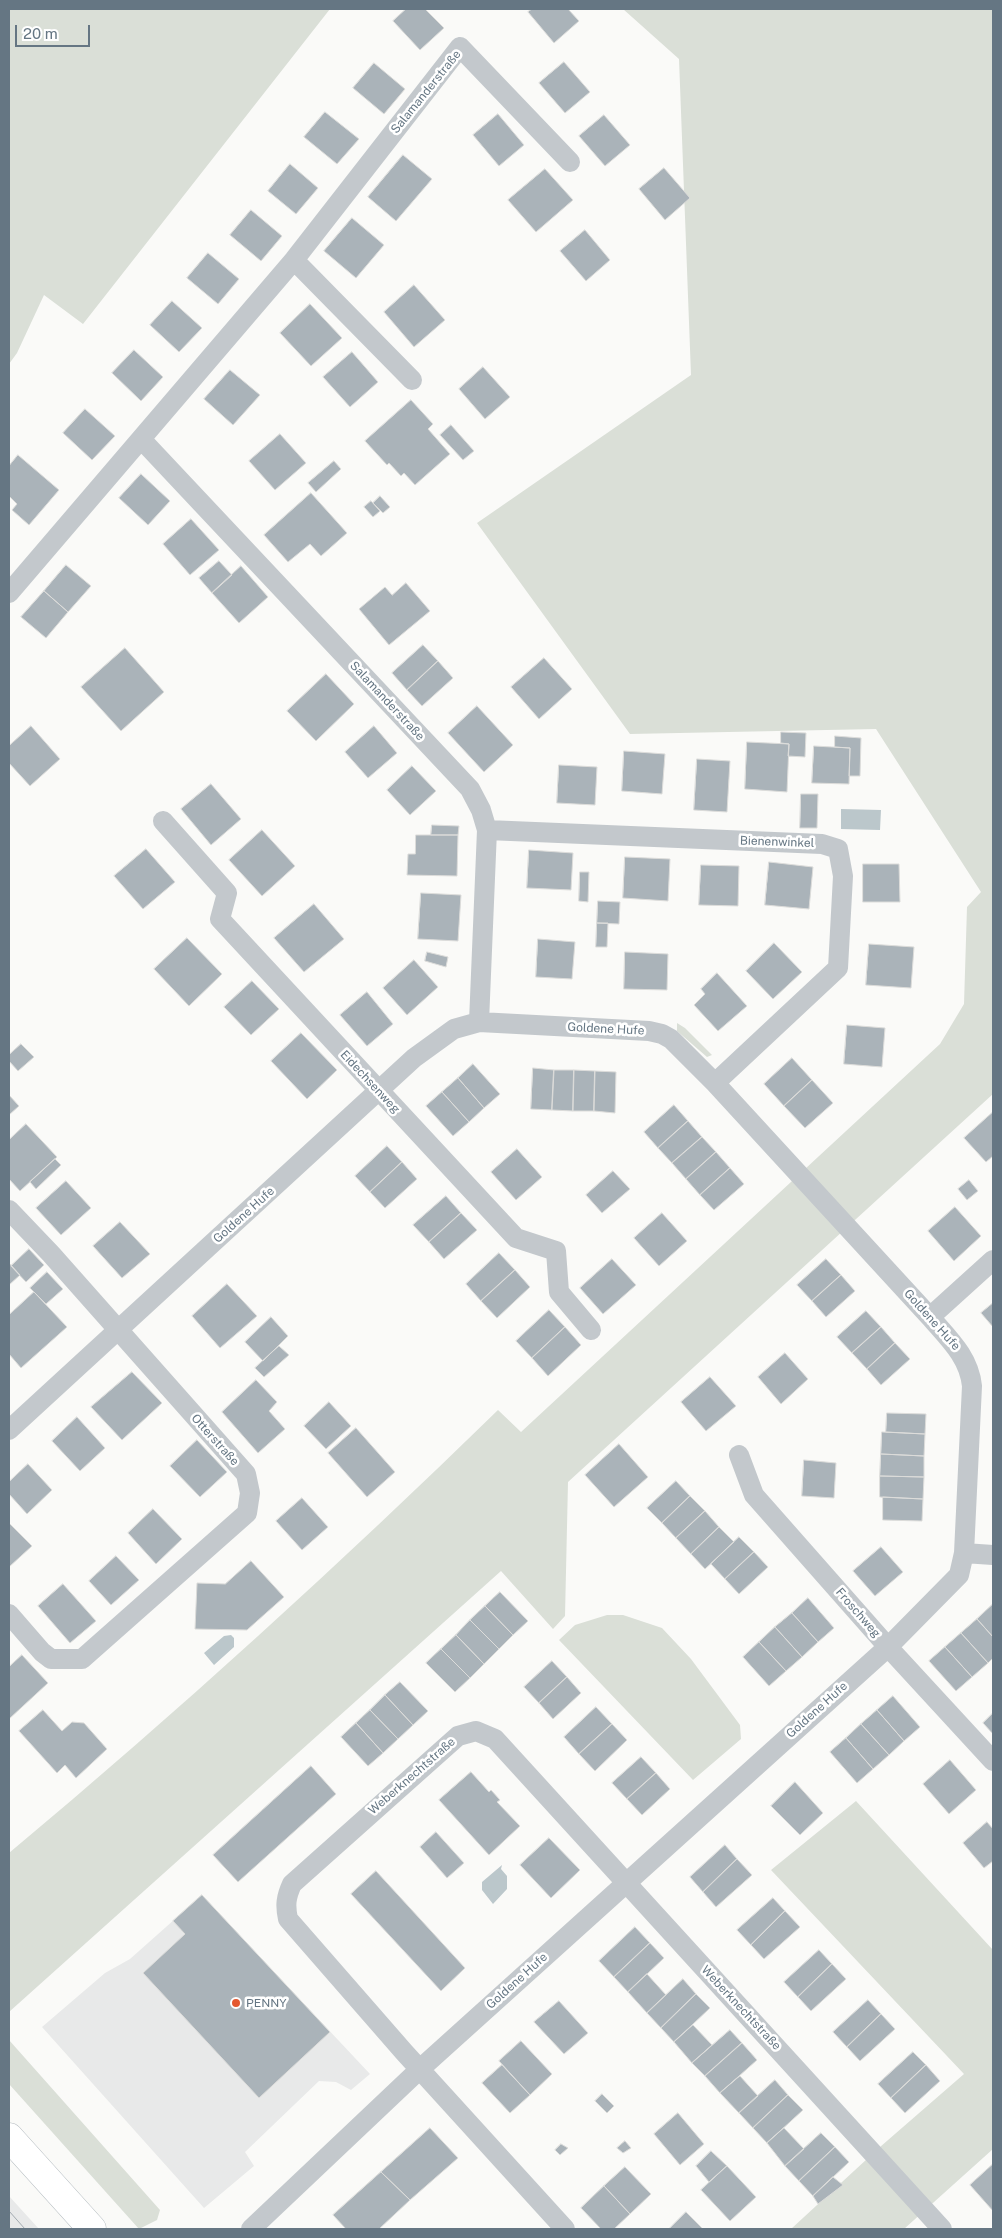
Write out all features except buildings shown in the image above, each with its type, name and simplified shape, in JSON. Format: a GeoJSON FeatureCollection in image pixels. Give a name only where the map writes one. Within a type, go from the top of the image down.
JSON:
{"type":"FeatureCollection","features":[{"type":"Feature","properties":{"kind":"main road"},"geometry":{"type":"LineString","coordinates":[[9,2137],[92,2229]]}},
{"type":"Feature","properties":{"kind":"street","name":"Salamanderstraße"},"geometry":{"type":"LineString","coordinates":[[9,593],[142,440],[294,260],[460,47],[570,162]]}},
{"type":"Feature","properties":{"kind":"street"},"geometry":{"type":"LineString","coordinates":[[294,260],[412,380]]}},
{"type":"Feature","properties":{"kind":"street","name":"Salamanderstraße"},"geometry":{"type":"LineString","coordinates":[[142,440],[470,789],[481,810],[487,830],[479,1022]]}},
{"type":"Feature","properties":{"kind":"street","name":"Eidechsenweg"},"geometry":{"type":"LineString","coordinates":[[163,820],[228,893],[220,919],[516,1238],[556,1251],[559,1292],[591,1330]]}},
{"type":"Feature","properties":{"kind":"street","name":"Bienenwinkel"},"geometry":{"type":"LineString","coordinates":[[487,830],[822,844],[838,849],[843,876],[838,968],[714,1083]]}},
{"type":"Feature","properties":{"kind":"street","name":"Goldene Hufe"},"geometry":{"type":"LineString","coordinates":[[9,1430],[433,1042],[454,1029],[479,1022],[662,1034],[671,1039],[930,1317],[964,1357],[971,1372],[972,1386],[964,1553],[959,1575],[888,1647],[625,1882],[420,2069],[251,2229]]}},
{"type":"Feature","properties":{"kind":"street","name":"Otterstraße"},"geometry":{"type":"LineString","coordinates":[[9,1210],[246,1474],[250,1493],[247,1513],[82,1659],[50,1659],[9,1614]]}},
{"type":"Feature","properties":{"kind":"street"},"geometry":{"type":"LineString","coordinates":[[930,1317],[993,1260]]}},
{"type":"Feature","properties":{"kind":"street","name":"Froschweg"},"geometry":{"type":"LineString","coordinates":[[739,1455],[754,1495],[888,1647],[993,1761]]}},
{"type":"Feature","properties":{"kind":"street"},"geometry":{"type":"LineString","coordinates":[[964,1553],[993,1555]]}},
{"type":"Feature","properties":{"kind":"street","name":"Weberknechtstraße"},"geometry":{"type":"LineString","coordinates":[[565,2229],[420,2069],[288,1919],[286,1909],[286,1897],[292,1884],[362,1819],[458,1736],[476,1731],[495,1739],[942,2229]]}},
{"type":"Feature","properties":{"kind":"shaded area"},"geometry":{"type":"Polygon","coordinates":[[[9,9],[330,9],[83,324],[44,295],[17,353],[9,364],[9,9]]]}},
{"type":"Feature","properties":{"kind":"shaded area"},"geometry":{"type":"Polygon","coordinates":[[[623,9],[993,9],[993,1094],[568,1482],[565,1616],[553,1629],[501,1571],[9,2012],[9,1853],[135,1746],[258,1636],[498,1410],[521,1432],[940,1044],[964,1004],[967,907],[981,892],[876,729],[630,734],[477,523],[691,375],[679,59],[623,9]]]}},
{"type":"Feature","properties":{"kind":"shaded area"},"geometry":{"type":"Polygon","coordinates":[[[841,809],[881,810],[880,830],[841,829],[841,809]]]}},
{"type":"Feature","properties":{"kind":"shaded area"},"geometry":{"type":"Polygon","coordinates":[[[677,1023],[685,1028],[712,1055],[707,1057],[677,1031],[677,1023]]]}},
{"type":"Feature","properties":{"kind":"shaded area"},"geometry":{"type":"Polygon","coordinates":[[[607,1615],[623,1615],[662,1628],[691,1659],[740,1725],[741,1739],[693,1780],[559,1640],[575,1625],[607,1615]]]}},
{"type":"Feature","properties":{"kind":"shaded area"},"geometry":{"type":"Polygon","coordinates":[[[231,1635],[234,1638],[234,1647],[214,1665],[204,1653],[224,1636],[231,1635]]]}},
{"type":"Feature","properties":{"kind":"shaded area"},"geometry":{"type":"Polygon","coordinates":[[[856,1801],[993,1950],[993,2149],[904,2229],[791,2229],[880,2147],[964,2074],[771,1870],[856,1801]]]}},
{"type":"Feature","properties":{"kind":"shaded area"},"geometry":{"type":"Polygon","coordinates":[[[502,1865],[501,1869],[507,1876],[507,1889],[493,1904],[482,1890],[482,1882],[502,1865]]]}},
{"type":"Feature","properties":{"kind":"shaded area"},"geometry":{"type":"Polygon","coordinates":[[[202,1895],[370,2074],[351,2090],[336,2082],[319,2081],[245,2152],[254,2166],[204,2208],[42,2027],[105,1973],[130,1959],[202,1895]]]}},
{"type":"Feature","properties":{"kind":"shaded area"},"geometry":{"type":"Polygon","coordinates":[[[9,2040],[160,2210],[157,2220],[139,2229],[9,2084],[9,2040]]]}},
{"type":"Feature","properties":{"kind":"shaded area"},"geometry":{"type":"Polygon","coordinates":[[[9,2196],[39,2229],[9,2229],[9,2196]]]}},
{"type":"Feature","properties":{"kind":"tram line"},"geometry":{"type":"LineString","coordinates":[[9,2211],[25,2229]]}},
{"type":"Feature","properties":{"kind":"place","name":"PENNY"},"geometry":{"type":"Point","coordinates":[236,2003]}}]}
